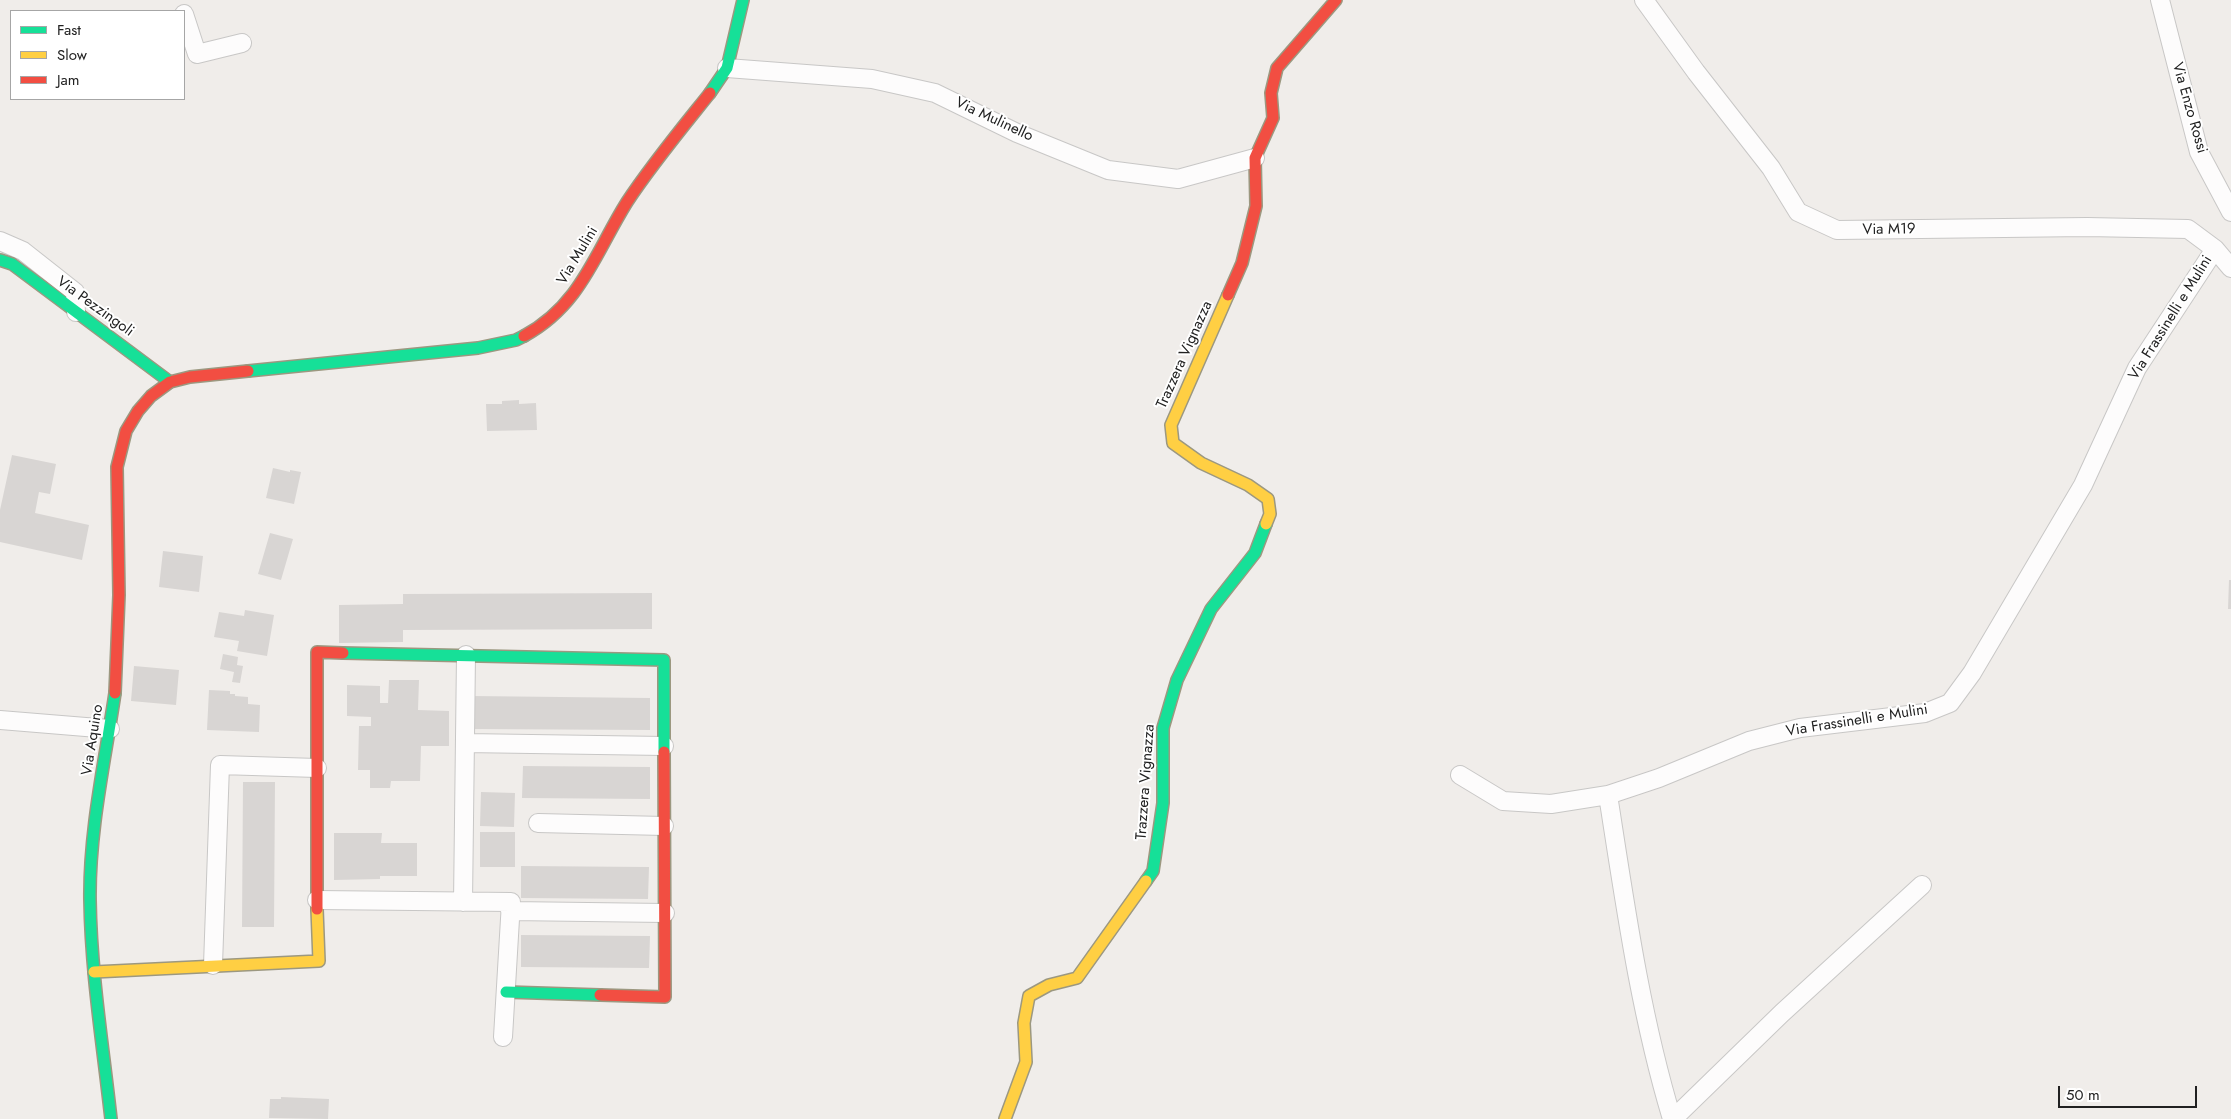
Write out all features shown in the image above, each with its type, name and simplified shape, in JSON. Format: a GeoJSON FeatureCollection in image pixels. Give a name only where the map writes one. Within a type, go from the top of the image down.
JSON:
{"type":"FeatureCollection","features":[{"type":"Feature","properties":{"kind":"street","name":"Via Mulini"},"geometry":{"type":"LineString","coordinates":[[170,382],[190,377],[478,348],[516,340],[542,326],[565,305],[582,284],[627,203],[661,154],[714,88],[727,68],[744,0]]}},
{"type":"Feature","properties":{"kind":"street","name":"Trazzera Vignazza"},"geometry":{"type":"LineString","coordinates":[[1006,1119],[1026,1062],[1024,1023],[1029,996],[1049,985],[1077,978],[1154,871],[1163,802],[1163,728],[1177,680],[1211,609],[1255,553],[1270,514],[1268,499],[1248,485],[1201,463],[1173,442],[1171,425],[1242,263],[1256,206],[1255,158],[1273,118],[1271,93],[1277,68],[1336,0]]}},
{"type":"Feature","properties":{"kind":"street","name":"Via M19"},"geometry":{"type":"LineString","coordinates":[[1644,0],[1696,72],[1771,168],[1798,212],[1837,230],[2087,227],[2188,229],[2215,249],[2231,268]]}},
{"type":"Feature","properties":{"kind":"street","name":"Via Enzo Rossi"},"geometry":{"type":"LineString","coordinates":[[2160,0],[2199,152],[2231,212]]}},
{"type":"Feature","properties":{"kind":"street"},"geometry":{"type":"LineString","coordinates":[[185,18],[197,54],[242,43]]}},
{"type":"Feature","properties":{"kind":"street","name":"Via Mulinello"},"geometry":{"type":"LineString","coordinates":[[727,68],[872,79],[935,92],[1017,133],[1108,170],[1178,180],[1255,158]]}},
{"type":"Feature","properties":{"kind":"street"},"geometry":{"type":"LineString","coordinates":[[0,241],[23,251],[74,292],[76,312]]}},
{"type":"Feature","properties":{"kind":"street","name":"Via Frassinelli e Mulini"},"geometry":{"type":"LineString","coordinates":[[1460,775],[1503,801],[1551,804],[1608,795],[1659,778],[1749,741],[1800,728],[1925,713],[1950,703],[1972,673],[2083,485],[2138,368],[2215,249]]}},
{"type":"Feature","properties":{"kind":"street","name":"Via Pezzingoli"},"geometry":{"type":"LineString","coordinates":[[0,260],[12,264],[170,382]]}},
{"type":"Feature","properties":{"kind":"street","name":"Via Aquino"},"geometry":{"type":"LineString","coordinates":[[111,1119],[94,972],[90,899],[94,833],[116,688],[119,595],[117,467],[126,431],[138,411],[151,396],[170,382]]}},
{"type":"Feature","properties":{"kind":"street"},"geometry":{"type":"LineString","coordinates":[[94,972],[319,961],[317,900],[317,652],[664,660],[664,997],[506,992]]}},
{"type":"Feature","properties":{"kind":"street"},"geometry":{"type":"LineString","coordinates":[[463,902],[466,655]]}},
{"type":"Feature","properties":{"kind":"street"},"geometry":{"type":"LineString","coordinates":[[0,720],[110,729]]}},
{"type":"Feature","properties":{"kind":"street"},"geometry":{"type":"LineString","coordinates":[[465,743],[664,746]]}},
{"type":"Feature","properties":{"kind":"street"},"geometry":{"type":"LineString","coordinates":[[213,965],[220,765],[317,768]]}},
{"type":"Feature","properties":{"kind":"street"},"geometry":{"type":"LineString","coordinates":[[1608,795],[1634,965],[1659,1077],[1673,1119],[1782,1014],[1922,884]]}},
{"type":"Feature","properties":{"kind":"street"},"geometry":{"type":"LineString","coordinates":[[538,824],[664,826]]}},
{"type":"Feature","properties":{"kind":"street"},"geometry":{"type":"LineString","coordinates":[[317,900],[510,902],[503,1037]]}},
{"type":"Feature","properties":{"kind":"street"},"geometry":{"type":"LineString","coordinates":[[510,912],[664,913]]}},
{"type":"Feature","properties":{"kind":"building"},"geometry":{"type":"Polygon","coordinates":[[[519,400],[519,404],[536,403],[537,430],[487,431],[486,404],[502,404],[502,401],[519,400]]]}},
{"type":"Feature","properties":{"kind":"building"},"geometry":{"type":"Polygon","coordinates":[[[12,455],[56,464],[50,494],[39,492],[35,513],[89,525],[82,560],[0,542],[0,510],[12,455]]]}},
{"type":"Feature","properties":{"kind":"building"},"geometry":{"type":"Polygon","coordinates":[[[273,468],[290,472],[290,470],[301,472],[294,504],[266,498],[273,468]]]}},
{"type":"Feature","properties":{"kind":"building"},"geometry":{"type":"Polygon","coordinates":[[[270,533],[293,539],[281,580],[258,574],[270,533]]]}},
{"type":"Feature","properties":{"kind":"building"},"geometry":{"type":"Polygon","coordinates":[[[163,551],[203,556],[199,592],[159,587],[163,551]]]}},
{"type":"Feature","properties":{"kind":"building"},"geometry":{"type":"Polygon","coordinates":[[[2229,580],[2231,580],[2231,609],[2228,609],[2229,580]]]}},
{"type":"Feature","properties":{"kind":"building"},"geometry":{"type":"Polygon","coordinates":[[[652,593],[652,629],[403,630],[403,642],[339,643],[339,605],[403,604],[403,594],[652,593]]]}},
{"type":"Feature","properties":{"kind":"building"},"geometry":{"type":"Polygon","coordinates":[[[245,610],[274,615],[267,656],[237,651],[239,641],[214,637],[219,612],[244,616],[245,610]]]}},
{"type":"Feature","properties":{"kind":"building"},"geometry":{"type":"Polygon","coordinates":[[[223,654],[238,657],[237,665],[243,666],[240,683],[232,682],[234,672],[220,669],[223,654]]]}},
{"type":"Feature","properties":{"kind":"building"},"geometry":{"type":"Polygon","coordinates":[[[134,666],[179,670],[176,705],[131,701],[134,666]]]}},
{"type":"Feature","properties":{"kind":"building"},"geometry":{"type":"Polygon","coordinates":[[[389,680],[419,680],[418,710],[449,711],[449,746],[421,746],[420,781],[391,781],[390,788],[370,788],[370,770],[358,770],[359,726],[371,726],[371,717],[347,716],[347,685],[380,686],[380,703],[388,703],[389,680]]]}},
{"type":"Feature","properties":{"kind":"building"},"geometry":{"type":"Polygon","coordinates":[[[209,690],[230,691],[230,694],[235,694],[235,696],[248,697],[248,704],[260,705],[259,732],[207,730],[209,690]]]}},
{"type":"Feature","properties":{"kind":"building"},"geometry":{"type":"Polygon","coordinates":[[[471,696],[650,698],[650,730],[471,729],[471,696]]]}},
{"type":"Feature","properties":{"kind":"building"},"geometry":{"type":"Polygon","coordinates":[[[523,766],[650,767],[650,799],[522,798],[523,766]]]}},
{"type":"Feature","properties":{"kind":"building"},"geometry":{"type":"Polygon","coordinates":[[[243,782],[275,782],[274,927],[242,927],[243,782]]]}},
{"type":"Feature","properties":{"kind":"building"},"geometry":{"type":"Polygon","coordinates":[[[481,792],[515,793],[514,827],[480,826],[481,792]]]}},
{"type":"Feature","properties":{"kind":"building"},"geometry":{"type":"Polygon","coordinates":[[[480,832],[515,832],[515,867],[480,867],[480,832]]]}},
{"type":"Feature","properties":{"kind":"building"},"geometry":{"type":"Polygon","coordinates":[[[334,833],[382,833],[381,843],[417,843],[417,876],[380,876],[380,879],[334,880],[334,833]]]}},
{"type":"Feature","properties":{"kind":"building"},"geometry":{"type":"Polygon","coordinates":[[[521,866],[649,867],[648,899],[521,898],[521,866]]]}},
{"type":"Feature","properties":{"kind":"building"},"geometry":{"type":"Polygon","coordinates":[[[521,935],[650,936],[649,968],[521,967],[521,935]]]}},
{"type":"Feature","properties":{"kind":"building"},"geometry":{"type":"Polygon","coordinates":[[[281,1097],[329,1099],[328,1119],[269,1118],[270,1099],[281,1099],[281,1097]]]}},
{"type":"Feature","properties":{"kind":"traffic: fast"},"geometry":{"type":"LineString","coordinates":[[710,93],[727,68],[743,0]]}},
{"type":"Feature","properties":{"kind":"traffic: fast"},"geometry":{"type":"LineString","coordinates":[[0,260],[12,264],[170,382]]}},
{"type":"Feature","properties":{"kind":"traffic: fast"},"geometry":{"type":"LineString","coordinates":[[248,371],[478,348],[516,340],[524,336]]}},
{"type":"Feature","properties":{"kind":"traffic: fast"},"geometry":{"type":"LineString","coordinates":[[1146,881],[1153,871],[1163,803],[1163,728],[1177,680],[1211,609],[1255,553],[1266,524]]}},
{"type":"Feature","properties":{"kind":"traffic: fast"},"geometry":{"type":"LineString","coordinates":[[343,653],[664,660],[664,752]]}},
{"type":"Feature","properties":{"kind":"traffic: fast"},"geometry":{"type":"LineString","coordinates":[[111,1119],[95,982],[90,874],[98,796],[115,693]]}},
{"type":"Feature","properties":{"kind":"traffic: fast"},"geometry":{"type":"LineString","coordinates":[[506,992],[600,995]]}},
{"type":"Feature","properties":{"kind":"traffic: slow"},"geometry":{"type":"LineString","coordinates":[[1228,295],[1171,425],[1173,443],[1201,463],[1248,485],[1268,499],[1270,514],[1266,524]]}},
{"type":"Feature","properties":{"kind":"traffic: slow"},"geometry":{"type":"LineString","coordinates":[[1005,1119],[1026,1062],[1024,1023],[1029,996],[1049,985],[1077,978],[1146,881]]}},
{"type":"Feature","properties":{"kind":"traffic: slow"},"geometry":{"type":"LineString","coordinates":[[94,972],[319,961],[317,909]]}},
{"type":"Feature","properties":{"kind":"traffic: jam"},"geometry":{"type":"LineString","coordinates":[[1228,295],[1242,263],[1256,206],[1255,158],[1273,118],[1271,93],[1277,68],[1336,0]]}},
{"type":"Feature","properties":{"kind":"traffic: jam"},"geometry":{"type":"LineString","coordinates":[[524,336],[560,309],[573,293],[585,276],[627,202],[667,146],[710,93]]}},
{"type":"Feature","properties":{"kind":"traffic: jam"},"geometry":{"type":"LineString","coordinates":[[115,693],[119,595],[117,467],[126,431],[138,411],[151,396],[170,382],[190,377],[248,371]]}},
{"type":"Feature","properties":{"kind":"traffic: jam"},"geometry":{"type":"LineString","coordinates":[[317,909],[317,652],[343,653]]}},
{"type":"Feature","properties":{"kind":"traffic: jam"},"geometry":{"type":"LineString","coordinates":[[600,995],[665,997],[664,752]]}}]}
